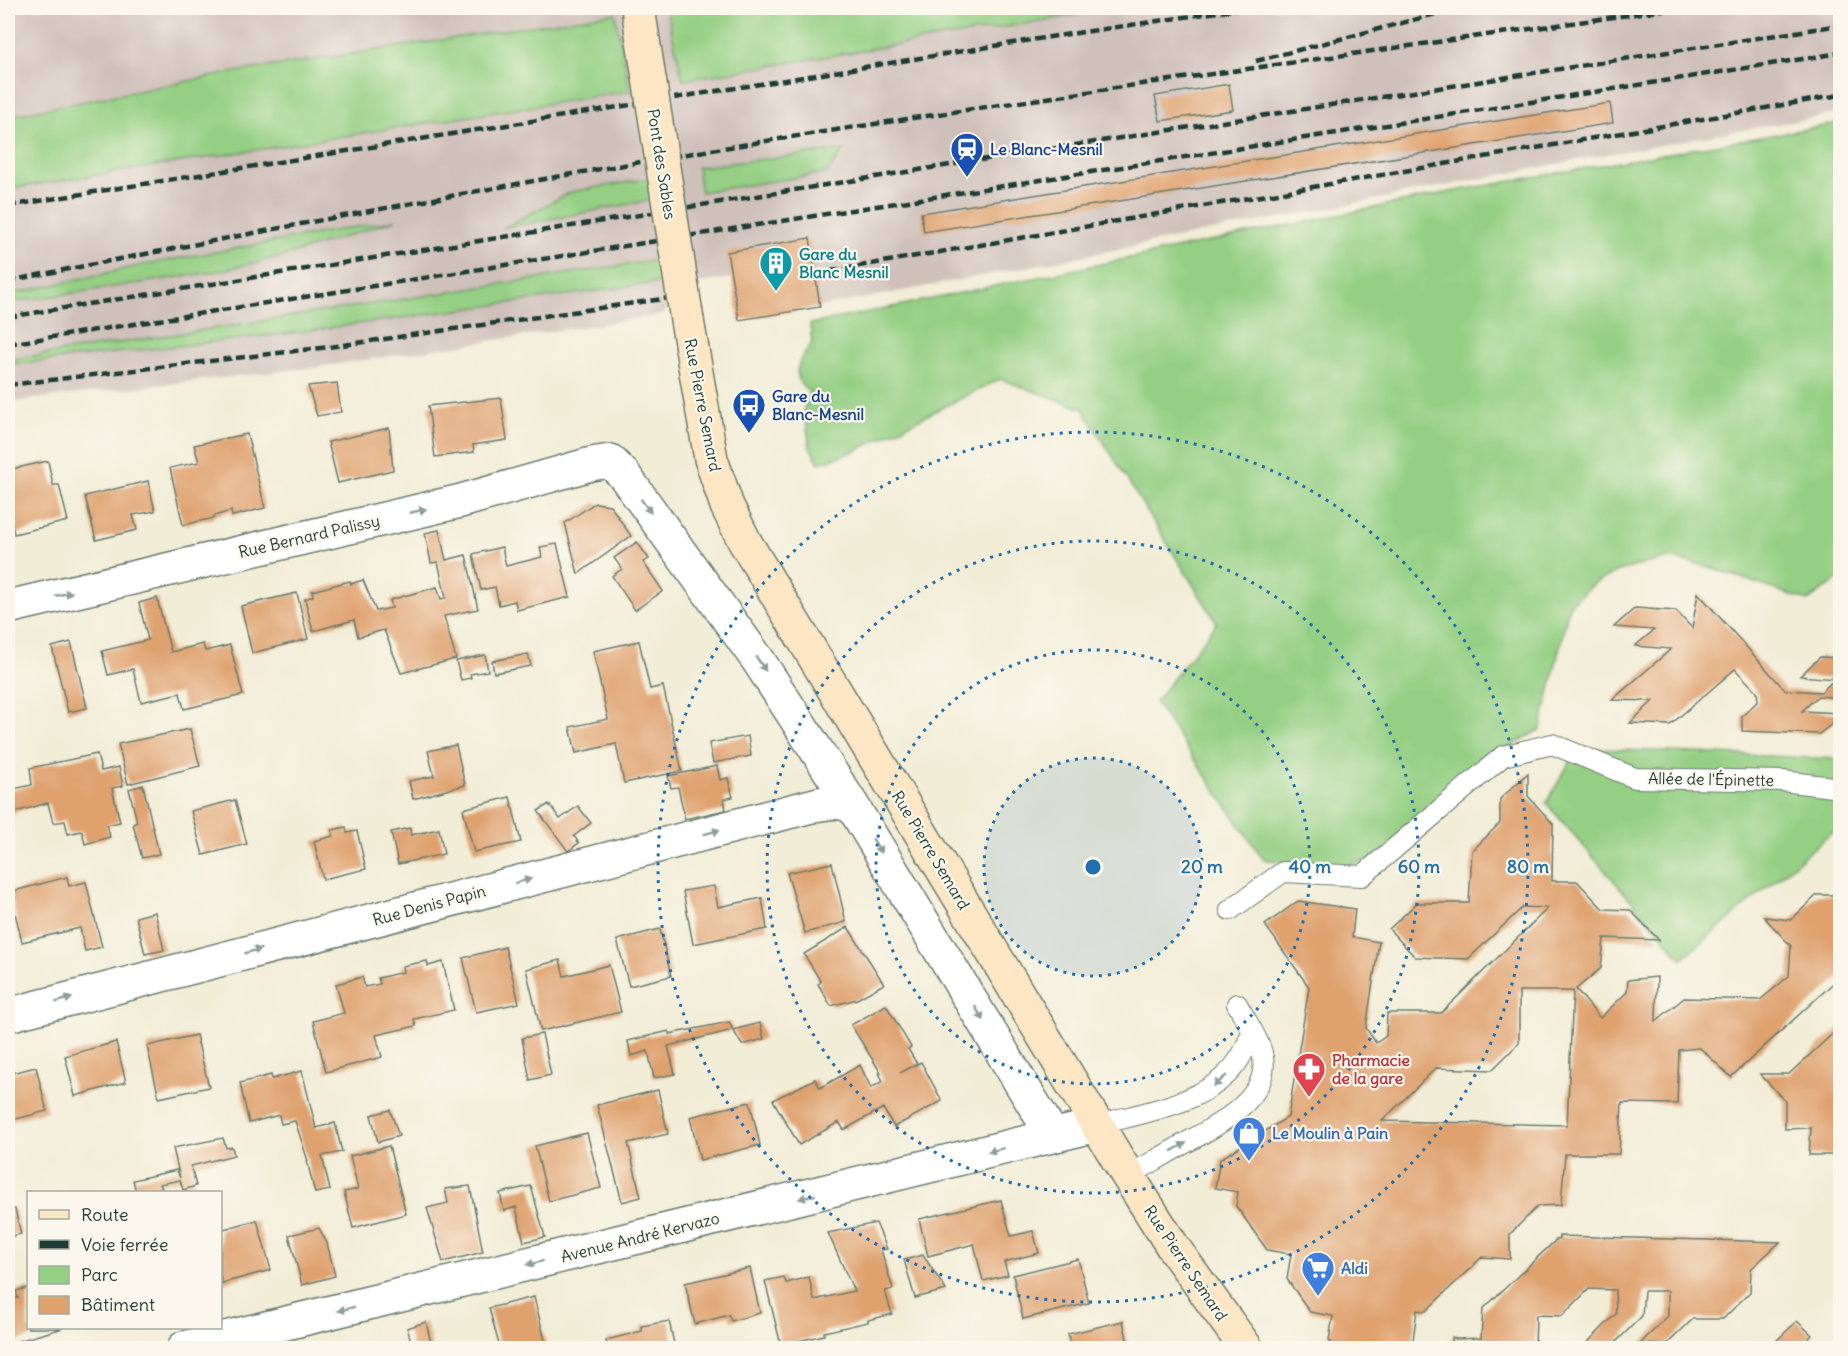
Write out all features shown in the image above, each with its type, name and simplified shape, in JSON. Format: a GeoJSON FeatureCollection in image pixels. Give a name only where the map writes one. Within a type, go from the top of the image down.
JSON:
{"type":"FeatureCollection","features":[{"type":"Feature","properties":{"kind":"main road","name":"Pont des Sables"},"geometry":{"type":"LineString","coordinates":[[638,8],[687,320]]}},
{"type":"Feature","properties":{"kind":"main road","name":"Rue Pierre Semard"},"geometry":{"type":"LineString","coordinates":[[687,320],[711,459],[727,506],[745,542],[1128,1176],[1173,1247],[1246,1348]]}},
{"type":"Feature","properties":{"kind":"street","name":"Rue Bernard Palissy"},"geometry":{"type":"LineString","coordinates":[[8,607],[461,501],[591,464],[610,461],[624,475],[758,660],[852,805]]}},
{"type":"Feature","properties":{"kind":"street","name":"Rue Denis Papin"},"geometry":{"type":"LineString","coordinates":[[8,1015],[819,804],[836,802],[852,805]]}},
{"type":"Feature","properties":{"kind":"street"},"geometry":{"type":"LineString","coordinates":[[852,805],[1053,1136]]}},
{"type":"Feature","properties":{"kind":"street","name":"Avenue André Kervazo"},"geometry":{"type":"LineString","coordinates":[[184,1348],[1097,1125]]}},
{"type":"Feature","properties":{"kind":"lane","name":"Allée de l'Épinette"},"geometry":{"type":"LineString","coordinates":[[1230,910],[1283,872],[1362,876],[1503,756],[1552,744],[1635,778],[1783,781],[1840,788]]}},
{"type":"Feature","properties":{"kind":"lane"},"geometry":{"type":"LineString","coordinates":[[1128,1176],[1227,1119],[1246,1102],[1257,1087],[1263,1072],[1262,1053],[1237,1004]]}},
{"type":"Feature","properties":{"kind":"lane"},"geometry":{"type":"LineString","coordinates":[[1097,1125],[1182,1102],[1213,1087],[1240,1058],[1252,1033]]}},
{"type":"Feature","properties":{"kind":"shaded area"},"geometry":{"type":"Polygon","coordinates":[[[8,8],[1840,8],[1840,113],[1603,155],[820,307],[731,278],[696,284],[661,315],[318,367],[8,402],[8,8]]]}},
{"type":"Feature","properties":{"kind":"green space"},"geometry":{"type":"Polygon","coordinates":[[[666,8],[1121,8],[683,80],[666,8]]]}},
{"type":"Feature","properties":{"kind":"green space"},"geometry":{"type":"Polygon","coordinates":[[[615,13],[630,91],[8,189],[8,116],[235,72],[615,13]]]}},
{"type":"Feature","properties":{"kind":"green space"},"geometry":{"type":"Polygon","coordinates":[[[1840,123],[1840,578],[1808,601],[1706,566],[1668,558],[1618,571],[1593,584],[1569,606],[1541,729],[1493,756],[1379,855],[1345,867],[1263,859],[1155,702],[1217,623],[1083,409],[1000,379],[853,452],[819,463],[810,447],[804,409],[809,392],[797,374],[800,362],[812,343],[810,324],[1455,191],[1840,123]]]}},
{"type":"Feature","properties":{"kind":"green space"},"geometry":{"type":"Polygon","coordinates":[[[844,150],[827,173],[701,192],[697,167],[844,150]]]}},
{"type":"Feature","properties":{"kind":"green space"},"geometry":{"type":"Polygon","coordinates":[[[652,178],[652,200],[503,228],[571,192],[652,178]]]}},
{"type":"Feature","properties":{"kind":"green space"},"geometry":{"type":"Polygon","coordinates":[[[396,220],[285,256],[213,272],[8,303],[8,295],[147,264],[396,220]]]}},
{"type":"Feature","properties":{"kind":"green space"},"geometry":{"type":"Polygon","coordinates":[[[657,260],[661,282],[293,333],[8,365],[8,360],[657,260]]]}},
{"type":"Feature","properties":{"kind":"green space"},"geometry":{"type":"Polygon","coordinates":[[[1578,748],[1840,759],[1840,826],[1682,959],[1546,803],[1578,748]]]}},
{"type":"Feature","properties":{"kind":"building"},"geometry":{"type":"Polygon","coordinates":[[[1229,84],[1233,110],[1160,121],[1155,96],[1229,84]]]}},
{"type":"Feature","properties":{"kind":"building"},"geometry":{"type":"Polygon","coordinates":[[[1610,103],[1613,123],[924,232],[921,213],[1610,103]]]}},
{"type":"Feature","properties":{"kind":"building","name":"Gare du Blanc Mesnil"},"geometry":{"type":"Polygon","coordinates":[[[810,238],[820,307],[739,320],[727,252],[810,238]]]}},
{"type":"Feature","properties":{"kind":"building"},"geometry":{"type":"Polygon","coordinates":[[[337,383],[341,412],[317,416],[308,386],[337,383]]]}},
{"type":"Feature","properties":{"kind":"building"},"geometry":{"type":"Polygon","coordinates":[[[501,398],[507,440],[473,445],[474,452],[435,457],[428,406],[501,398]]]}},
{"type":"Feature","properties":{"kind":"building"},"geometry":{"type":"Polygon","coordinates":[[[389,428],[393,470],[338,483],[328,442],[389,428]]]}},
{"type":"Feature","properties":{"kind":"building"},"geometry":{"type":"Polygon","coordinates":[[[247,434],[265,508],[232,516],[231,511],[214,516],[214,518],[183,525],[170,468],[199,462],[194,445],[247,434]]]}},
{"type":"Feature","properties":{"kind":"building"},"geometry":{"type":"Polygon","coordinates":[[[48,461],[53,485],[59,485],[68,521],[14,534],[8,508],[8,470],[48,461]]]}},
{"type":"Feature","properties":{"kind":"building"},"geometry":{"type":"Polygon","coordinates":[[[148,481],[155,511],[133,515],[137,530],[96,540],[85,496],[148,481]]]}},
{"type":"Feature","properties":{"kind":"building"},"geometry":{"type":"Polygon","coordinates":[[[595,503],[610,505],[631,536],[578,574],[565,523],[595,503]]]}},
{"type":"Feature","properties":{"kind":"building"},"geometry":{"type":"Polygon","coordinates":[[[439,530],[446,560],[466,555],[478,609],[444,616],[456,659],[401,673],[384,630],[358,637],[354,620],[313,631],[305,599],[313,596],[312,591],[350,581],[351,584],[363,580],[376,611],[392,608],[390,600],[437,587],[441,599],[446,598],[438,562],[431,563],[425,533],[439,530]]]}},
{"type":"Feature","properties":{"kind":"building"},"geometry":{"type":"Polygon","coordinates":[[[637,542],[649,559],[643,562],[663,591],[635,610],[612,576],[622,569],[614,558],[637,542]]]}},
{"type":"Feature","properties":{"kind":"building"},"geometry":{"type":"Polygon","coordinates":[[[557,544],[570,597],[517,610],[515,601],[499,605],[495,587],[481,590],[473,554],[502,547],[506,566],[542,557],[540,547],[557,544]]]}},
{"type":"Feature","properties":{"kind":"building"},"geometry":{"type":"Polygon","coordinates":[[[297,593],[308,639],[252,653],[241,606],[297,593]]]}},
{"type":"Feature","properties":{"kind":"building"},"geometry":{"type":"Polygon","coordinates":[[[1698,593],[1785,690],[1821,692],[1835,679],[1800,676],[1820,657],[1840,658],[1840,698],[1818,696],[1802,711],[1840,713],[1840,718],[1819,734],[1742,731],[1742,716],[1758,701],[1757,692],[1735,669],[1670,725],[1630,723],[1653,701],[1612,700],[1671,649],[1635,646],[1654,630],[1614,627],[1635,608],[1676,611],[1692,628],[1698,593]]]}},
{"type":"Feature","properties":{"kind":"building"},"geometry":{"type":"Polygon","coordinates":[[[157,598],[171,652],[203,644],[205,651],[230,645],[243,695],[184,709],[180,693],[141,702],[133,669],[108,675],[102,651],[148,640],[139,603],[157,598]]]}},
{"type":"Feature","properties":{"kind":"building"},"geometry":{"type":"Polygon","coordinates":[[[639,641],[650,689],[663,686],[682,771],[624,783],[616,744],[576,753],[570,727],[608,719],[593,651],[639,641]]]}},
{"type":"Feature","properties":{"kind":"building"},"geometry":{"type":"Polygon","coordinates":[[[71,642],[87,708],[68,712],[52,647],[71,642]]]}},
{"type":"Feature","properties":{"kind":"building"},"geometry":{"type":"Polygon","coordinates":[[[528,654],[531,666],[494,673],[492,661],[528,654]]]}},
{"type":"Feature","properties":{"kind":"building"},"geometry":{"type":"Polygon","coordinates":[[[485,655],[488,671],[470,674],[471,678],[461,680],[456,661],[485,655]]]}},
{"type":"Feature","properties":{"kind":"building"},"geometry":{"type":"Polygon","coordinates":[[[190,729],[200,766],[128,784],[118,744],[190,729]]]}},
{"type":"Feature","properties":{"kind":"building"},"geometry":{"type":"Polygon","coordinates":[[[748,736],[751,756],[713,763],[709,743],[748,736]]]}},
{"type":"Feature","properties":{"kind":"building"},"geometry":{"type":"Polygon","coordinates":[[[456,745],[465,785],[413,799],[409,781],[434,776],[428,751],[456,745]]]}},
{"type":"Feature","properties":{"kind":"building"},"geometry":{"type":"Polygon","coordinates":[[[97,754],[101,771],[119,767],[123,786],[112,788],[120,822],[107,825],[110,837],[85,844],[82,831],[68,834],[65,821],[53,823],[48,803],[8,814],[8,790],[32,785],[30,768],[97,754]]]}},
{"type":"Feature","properties":{"kind":"building"},"geometry":{"type":"Polygon","coordinates":[[[717,766],[720,780],[728,778],[733,797],[724,799],[726,810],[685,819],[678,787],[671,788],[668,776],[717,766]]]}},
{"type":"Feature","properties":{"kind":"building"},"geometry":{"type":"Polygon","coordinates":[[[1528,773],[1528,796],[1553,824],[1552,881],[1577,881],[1603,909],[1630,910],[1659,940],[1604,938],[1601,968],[1576,989],[1600,1018],[1627,992],[1628,980],[1657,977],[1656,1021],[1684,998],[1760,1000],[1789,976],[1791,946],[1764,917],[1791,920],[1817,895],[1840,895],[1840,977],[1731,1077],[1700,1048],[1679,1050],[1677,1104],[1622,1103],[1619,1154],[1565,1154],[1561,1205],[1538,1206],[1510,1234],[1510,1259],[1482,1257],[1426,1311],[1417,1310],[1412,1348],[1335,1348],[1329,1340],[1333,1316],[1310,1312],[1287,1279],[1291,1254],[1267,1250],[1236,1206],[1238,1192],[1215,1188],[1220,1159],[1288,1117],[1309,987],[1265,925],[1298,901],[1355,909],[1352,937],[1379,942],[1366,1028],[1376,1043],[1386,1036],[1387,1013],[1441,1013],[1548,908],[1523,907],[1468,959],[1415,957],[1389,929],[1417,903],[1469,903],[1472,851],[1500,823],[1500,799],[1528,773]],[[1519,991],[1519,1043],[1492,1070],[1436,1068],[1382,1121],[1567,1125],[1573,991],[1519,991]]]}},
{"type":"Feature","properties":{"kind":"building"},"geometry":{"type":"Polygon","coordinates":[[[143,785],[159,854],[142,858],[133,824],[137,822],[129,789],[143,785]]]}},
{"type":"Feature","properties":{"kind":"building"},"geometry":{"type":"Polygon","coordinates":[[[510,797],[521,842],[474,852],[463,809],[510,797]]]}},
{"type":"Feature","properties":{"kind":"building"},"geometry":{"type":"Polygon","coordinates":[[[235,800],[247,844],[203,855],[191,811],[235,800]]]}},
{"type":"Feature","properties":{"kind":"building"},"geometry":{"type":"Polygon","coordinates":[[[549,804],[560,819],[578,806],[591,823],[574,836],[579,843],[568,851],[538,811],[549,804]]]}},
{"type":"Feature","properties":{"kind":"building"},"geometry":{"type":"Polygon","coordinates":[[[346,827],[347,833],[357,831],[366,869],[323,879],[314,841],[333,836],[332,830],[346,827]]]}},
{"type":"Feature","properties":{"kind":"building"},"geometry":{"type":"Polygon","coordinates":[[[410,828],[411,835],[439,829],[444,854],[398,864],[391,832],[410,828]]]}},
{"type":"Feature","properties":{"kind":"building"},"geometry":{"type":"Polygon","coordinates":[[[832,863],[846,922],[805,933],[787,873],[832,863]]]}},
{"type":"Feature","properties":{"kind":"building"},"geometry":{"type":"Polygon","coordinates":[[[67,877],[69,886],[86,882],[102,947],[85,951],[80,928],[22,942],[10,892],[67,877]]]}},
{"type":"Feature","properties":{"kind":"building"},"geometry":{"type":"Polygon","coordinates":[[[714,886],[718,907],[762,898],[767,929],[693,944],[683,891],[714,886]]]}},
{"type":"Feature","properties":{"kind":"building"},"geometry":{"type":"Polygon","coordinates":[[[155,912],[164,950],[145,954],[136,917],[155,912]]]}},
{"type":"Feature","properties":{"kind":"building"},"geometry":{"type":"Polygon","coordinates":[[[848,927],[884,984],[857,999],[831,1006],[818,984],[821,982],[804,954],[848,927]]]}},
{"type":"Feature","properties":{"kind":"building"},"geometry":{"type":"Polygon","coordinates":[[[660,929],[671,976],[629,986],[617,940],[660,929]]]}},
{"type":"Feature","properties":{"kind":"building"},"geometry":{"type":"Polygon","coordinates":[[[505,947],[519,1003],[476,1012],[463,958],[505,947]]]}},
{"type":"Feature","properties":{"kind":"building"},"geometry":{"type":"Polygon","coordinates":[[[560,960],[564,976],[609,965],[621,1012],[541,1031],[526,969],[560,960]]]}},
{"type":"Feature","properties":{"kind":"building"},"geometry":{"type":"Polygon","coordinates":[[[427,961],[428,966],[443,962],[454,1010],[414,1019],[416,1026],[376,1035],[382,1057],[326,1072],[313,1021],[344,1013],[336,984],[362,977],[365,987],[380,984],[378,978],[403,972],[402,966],[427,961]]]}},
{"type":"Feature","properties":{"kind":"building"},"geometry":{"type":"Polygon","coordinates":[[[886,1005],[911,1047],[908,1049],[917,1064],[900,1073],[921,1062],[942,1101],[894,1127],[883,1108],[844,1130],[839,1122],[799,1145],[773,1100],[815,1079],[820,1088],[860,1065],[871,1088],[883,1081],[879,1073],[881,1073],[851,1025],[886,1005]]]}},
{"type":"Feature","properties":{"kind":"building"},"geometry":{"type":"Polygon","coordinates":[[[729,1022],[733,1030],[668,1046],[675,1074],[654,1078],[648,1051],[631,1056],[628,1041],[669,1031],[669,1034],[729,1022]]]}},
{"type":"Feature","properties":{"kind":"building"},"geometry":{"type":"Polygon","coordinates":[[[760,1023],[764,1039],[742,1045],[733,1030],[760,1023]]]}},
{"type":"Feature","properties":{"kind":"building"},"geometry":{"type":"Polygon","coordinates":[[[1840,1027],[1840,1183],[1838,1183],[1837,1155],[1809,1155],[1811,1128],[1785,1129],[1785,1101],[1760,1074],[1789,1074],[1840,1027]]]}},
{"type":"Feature","properties":{"kind":"building"},"geometry":{"type":"Polygon","coordinates":[[[542,1034],[551,1075],[530,1080],[522,1038],[542,1034]]]}},
{"type":"Feature","properties":{"kind":"building"},"geometry":{"type":"Polygon","coordinates":[[[196,1035],[209,1087],[159,1098],[147,1046],[196,1035]]]}},
{"type":"Feature","properties":{"kind":"building"},"geometry":{"type":"Polygon","coordinates":[[[116,1042],[126,1082],[75,1096],[65,1056],[116,1042]]]}},
{"type":"Feature","properties":{"kind":"building"},"geometry":{"type":"Polygon","coordinates":[[[36,1067],[47,1111],[8,1121],[8,1074],[36,1067]]]}},
{"type":"Feature","properties":{"kind":"building"},"geometry":{"type":"Polygon","coordinates":[[[302,1071],[316,1128],[335,1123],[342,1152],[322,1156],[330,1190],[315,1193],[308,1161],[295,1121],[281,1124],[279,1115],[249,1123],[240,1083],[271,1075],[272,1079],[302,1071]]]}},
{"type":"Feature","properties":{"kind":"building"},"geometry":{"type":"Polygon","coordinates":[[[658,1090],[668,1134],[628,1143],[641,1197],[622,1202],[597,1105],[658,1090]]]}},
{"type":"Feature","properties":{"kind":"building"},"geometry":{"type":"Polygon","coordinates":[[[750,1102],[760,1145],[700,1160],[690,1117],[750,1102]]]}},
{"type":"Feature","properties":{"kind":"building"},"geometry":{"type":"Polygon","coordinates":[[[390,1110],[399,1136],[378,1142],[371,1115],[390,1110]]]}},
{"type":"Feature","properties":{"kind":"building"},"geometry":{"type":"Polygon","coordinates":[[[587,1133],[601,1188],[549,1201],[535,1146],[587,1133]]]}},
{"type":"Feature","properties":{"kind":"building"},"geometry":{"type":"Polygon","coordinates":[[[223,1138],[226,1148],[232,1147],[234,1155],[191,1166],[196,1186],[183,1190],[180,1180],[160,1184],[162,1189],[136,1191],[133,1180],[177,1170],[180,1178],[173,1148],[223,1138]]]}},
{"type":"Feature","properties":{"kind":"building"},"geometry":{"type":"Polygon","coordinates":[[[389,1146],[406,1214],[353,1228],[344,1192],[358,1189],[350,1156],[389,1146]]]}},
{"type":"Feature","properties":{"kind":"building"},"geometry":{"type":"Polygon","coordinates":[[[470,1186],[483,1252],[443,1262],[427,1208],[448,1203],[445,1189],[470,1186]]]}},
{"type":"Feature","properties":{"kind":"building"},"geometry":{"type":"Polygon","coordinates":[[[531,1186],[545,1237],[524,1242],[516,1207],[504,1211],[500,1193],[531,1186]]]}},
{"type":"Feature","properties":{"kind":"building"},"geometry":{"type":"Polygon","coordinates":[[[1001,1200],[1011,1236],[1033,1231],[1039,1253],[1004,1262],[1008,1275],[983,1281],[974,1244],[928,1256],[919,1219],[1001,1200]]]}},
{"type":"Feature","properties":{"kind":"building"},"geometry":{"type":"Polygon","coordinates":[[[15,1209],[21,1234],[12,1236],[8,1211],[15,1209]]]}},
{"type":"Feature","properties":{"kind":"building"},"geometry":{"type":"Polygon","coordinates":[[[257,1220],[271,1270],[222,1283],[222,1229],[257,1220]]]}},
{"type":"Feature","properties":{"kind":"building"},"geometry":{"type":"Polygon","coordinates":[[[876,1223],[887,1249],[881,1250],[893,1289],[885,1291],[892,1314],[824,1332],[824,1335],[781,1345],[765,1281],[784,1277],[786,1283],[809,1277],[814,1300],[854,1291],[828,1233],[876,1223]]]}},
{"type":"Feature","properties":{"kind":"building"},"geometry":{"type":"Polygon","coordinates":[[[319,1228],[327,1243],[335,1276],[302,1285],[289,1235],[319,1228]]]}},
{"type":"Feature","properties":{"kind":"building"},"geometry":{"type":"Polygon","coordinates":[[[1559,1236],[1780,1242],[1751,1269],[1750,1292],[1723,1319],[1693,1319],[1666,1345],[1640,1344],[1668,1316],[1668,1291],[1644,1291],[1642,1316],[1614,1344],[1587,1343],[1616,1314],[1615,1290],[1589,1289],[1562,1316],[1536,1315],[1535,1348],[1452,1348],[1452,1337],[1456,1339],[1481,1338],[1483,1309],[1559,1239],[1559,1236]]]}},
{"type":"Feature","properties":{"kind":"building"},"geometry":{"type":"Polygon","coordinates":[[[923,1255],[946,1290],[915,1298],[904,1260],[923,1255]]]}},
{"type":"Feature","properties":{"kind":"building"},"geometry":{"type":"Polygon","coordinates":[[[1078,1259],[1089,1303],[1023,1319],[1013,1275],[1078,1259]]]}},
{"type":"Feature","properties":{"kind":"building"},"geometry":{"type":"Polygon","coordinates":[[[750,1268],[760,1313],[731,1321],[729,1315],[695,1324],[685,1283],[750,1268]]]}},
{"type":"Feature","properties":{"kind":"building"},"geometry":{"type":"Polygon","coordinates":[[[27,1288],[27,1329],[60,1329],[8,1344],[8,1300],[18,1298],[16,1291],[27,1288]]]}},
{"type":"Feature","properties":{"kind":"building"},"geometry":{"type":"Polygon","coordinates":[[[534,1297],[547,1348],[500,1348],[489,1308],[534,1297]]]}},
{"type":"Feature","properties":{"kind":"building"},"geometry":{"type":"Polygon","coordinates":[[[669,1321],[675,1348],[597,1348],[607,1345],[606,1340],[642,1331],[641,1326],[669,1321]]]}},
{"type":"Feature","properties":{"kind":"building"},"geometry":{"type":"Polygon","coordinates":[[[1123,1321],[1129,1348],[1071,1348],[1068,1334],[1123,1321]]]}},
{"type":"Feature","properties":{"kind":"building"},"geometry":{"type":"Polygon","coordinates":[[[1797,1321],[1812,1335],[1799,1348],[1769,1348],[1797,1321]]]}},
{"type":"Feature","properties":{"kind":"building"},"geometry":{"type":"Polygon","coordinates":[[[426,1322],[432,1348],[413,1348],[407,1328],[426,1322]]]}},
{"type":"Feature","properties":{"kind":"railway"},"geometry":{"type":"LineString","coordinates":[[8,206],[1050,37],[1245,8]]}},
{"type":"Feature","properties":{"kind":"railway"},"geometry":{"type":"LineString","coordinates":[[1256,61],[1459,8]]}},
{"type":"Feature","properties":{"kind":"railway"},"geometry":{"type":"LineString","coordinates":[[8,281],[521,183],[693,153],[1062,96],[1677,8]]}},
{"type":"Feature","properties":{"kind":"railway"},"geometry":{"type":"LineString","coordinates":[[8,317],[993,158],[1840,25]]}},
{"type":"Feature","properties":{"kind":"railway"},"geometry":{"type":"LineString","coordinates":[[8,344],[1840,53]]}},
{"type":"Feature","properties":{"kind":"railway"},"geometry":{"type":"LineString","coordinates":[[831,271],[1840,95]]}},
{"type":"Feature","properties":{"kind":"railway"},"geometry":{"type":"LineString","coordinates":[[8,385],[329,347],[697,294]]}},
{"type":"Feature","properties":{"kind":"place","name":"Le Blanc-Mesnil"},"geometry":{"type":"Point","coordinates":[967,178]}},
{"type":"Feature","properties":{"kind":"place","name":"Gare du Blanc Mesnil"},"geometry":{"type":"Point","coordinates":[776,292]}},
{"type":"Feature","properties":{"kind":"place","name":"Gare du Blanc-Mesnil"},"geometry":{"type":"Point","coordinates":[749,434]}},
{"type":"Feature","properties":{"kind":"place","name":"Pharmacie de la gare"},"geometry":{"type":"Point","coordinates":[1309,1098]}},
{"type":"Feature","properties":{"kind":"place","name":"Le Moulin à Pain"},"geometry":{"type":"Point","coordinates":[1249,1162]}},
{"type":"Feature","properties":{"kind":"place","name":"Aldi"},"geometry":{"type":"Point","coordinates":[1318,1297]}}]}
